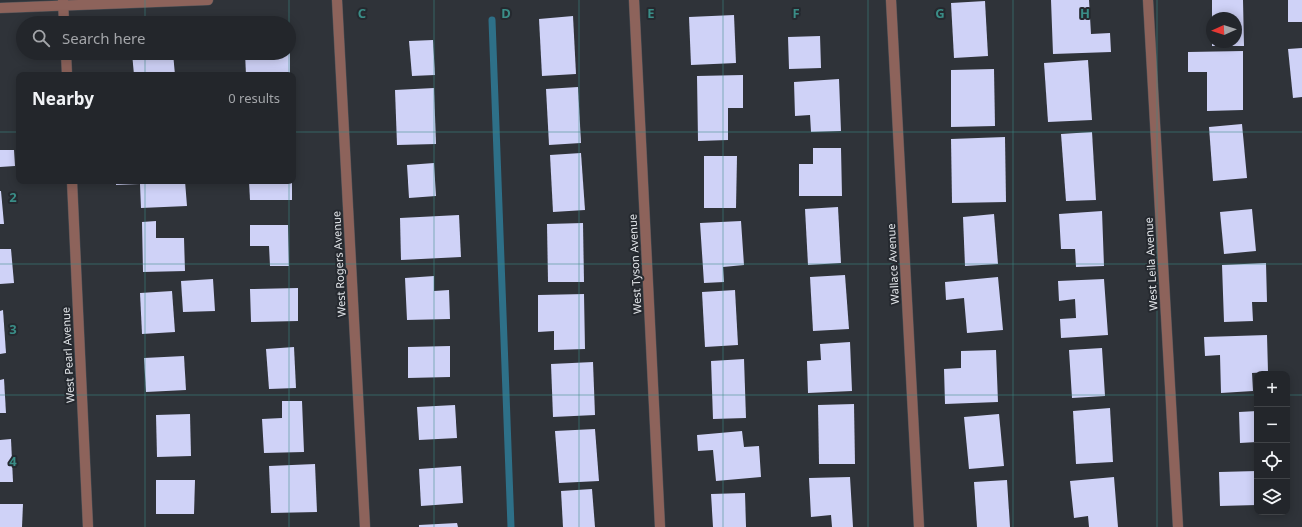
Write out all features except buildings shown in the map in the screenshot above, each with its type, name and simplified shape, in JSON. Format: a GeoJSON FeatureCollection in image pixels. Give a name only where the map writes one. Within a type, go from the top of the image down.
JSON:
{"type":"FeatureCollection","features":[{"type":"Feature","properties":{"kind":"street"},"geometry":{"type":"LineString","coordinates":[[0,8],[63,3],[208,0]]}},
{"type":"Feature","properties":{"kind":"street","name":"West Rogers Avenue"},"geometry":{"type":"LineString","coordinates":[[337,0],[365,527]]}},
{"type":"Feature","properties":{"kind":"street","name":"West Tyson Avenue"},"geometry":{"type":"LineString","coordinates":[[634,0],[660,527]]}},
{"type":"Feature","properties":{"kind":"street","name":"Wallace Avenue"},"geometry":{"type":"LineString","coordinates":[[891,0],[919,527]]}},
{"type":"Feature","properties":{"kind":"street","name":"West Leila Avenue"},"geometry":{"type":"LineString","coordinates":[[1148,0],[1178,527]]}},
{"type":"Feature","properties":{"kind":"street"},"geometry":{"type":"LineString","coordinates":[[63,3],[64,16]]}},
{"type":"Feature","properties":{"kind":"street"},"geometry":{"type":"LineString","coordinates":[[66,60],[66,72]]}},
{"type":"Feature","properties":{"kind":"street","name":"West Pearl Avenue"},"geometry":{"type":"LineString","coordinates":[[72,184],[88,527]]}},
{"type":"Feature","properties":{"kind":"waterway"},"geometry":{"type":"LineString","coordinates":[[492,20],[511,527]]}}]}
